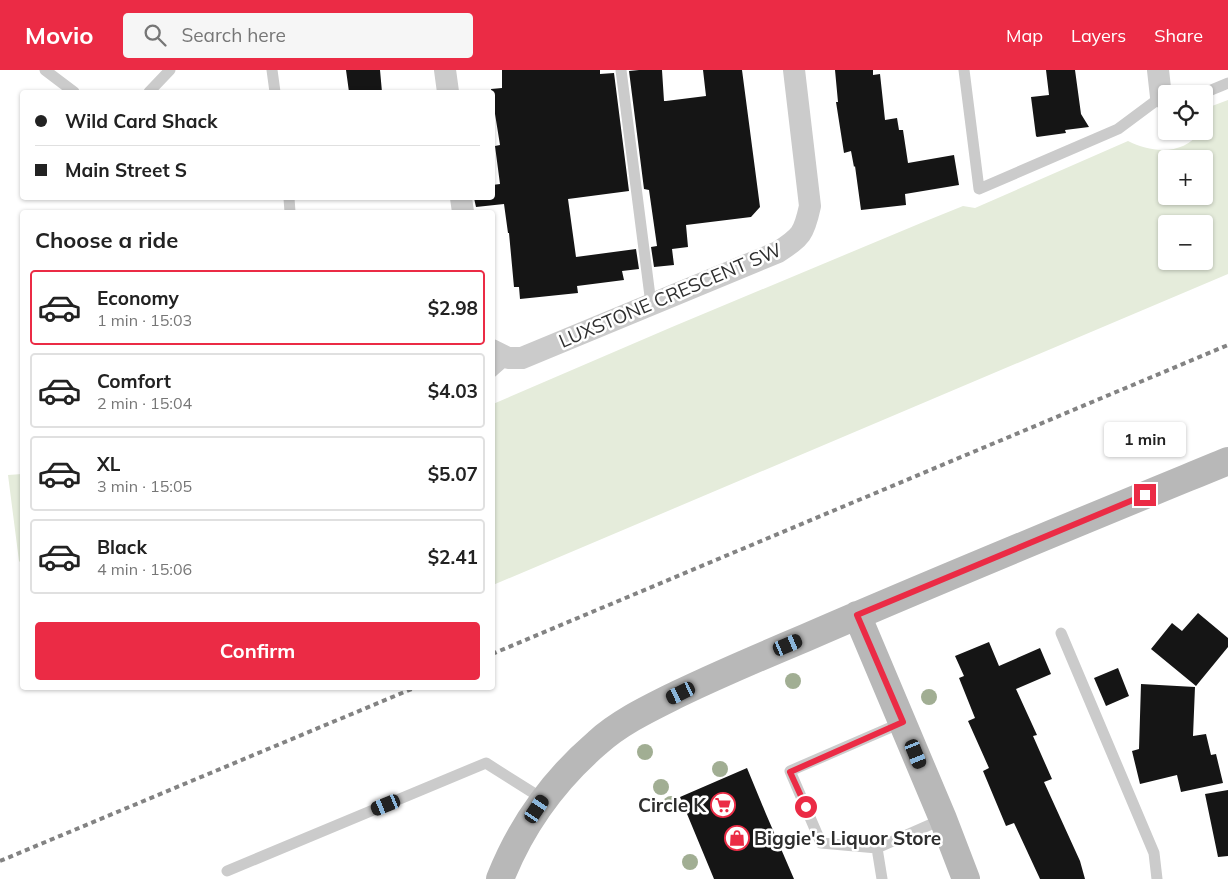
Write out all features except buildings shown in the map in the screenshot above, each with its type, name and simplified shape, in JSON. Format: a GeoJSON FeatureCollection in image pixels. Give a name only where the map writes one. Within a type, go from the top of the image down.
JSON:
{"type":"FeatureCollection","features":[{"type":"Feature","properties":{"kind":"main road"},"geometry":{"type":"LineString","coordinates":[[500,879],[510,853],[543,799],[566,772],[598,742],[632,718],[715,676],[1228,461]]}},
{"type":"Feature","properties":{"kind":"main road"},"geometry":{"type":"LineString","coordinates":[[857,615],[903,722],[966,879]]}},
{"type":"Feature","properties":{"kind":"street"},"geometry":{"type":"LineString","coordinates":[[445,70],[448,90]]}},
{"type":"Feature","properties":{"kind":"street","name":"LUXSTONE CRESCENT SW"},"geometry":{"type":"LineString","coordinates":[[498,360],[522,358],[778,252],[795,240],[805,228],[810,206],[794,70]]}},
{"type":"Feature","properties":{"kind":"street"},"geometry":{"type":"LineString","coordinates":[[1158,70],[1161,85]]}},
{"type":"Feature","properties":{"kind":"lane"},"geometry":{"type":"LineString","coordinates":[[44,70],[71,90]]}},
{"type":"Feature","properties":{"kind":"lane"},"geometry":{"type":"LineString","coordinates":[[151,90],[170,70]]}},
{"type":"Feature","properties":{"kind":"lane"},"geometry":{"type":"LineString","coordinates":[[272,70],[275,90]]}},
{"type":"Feature","properties":{"kind":"lane"},"geometry":{"type":"LineString","coordinates":[[621,70],[651,304]]}},
{"type":"Feature","properties":{"kind":"lane"},"geometry":{"type":"LineString","coordinates":[[964,70],[979,189],[1118,129],[1158,101]]}},
{"type":"Feature","properties":{"kind":"lane"},"geometry":{"type":"LineString","coordinates":[[1213,89],[1228,83]]}},
{"type":"Feature","properties":{"kind":"lane"},"geometry":{"type":"LineString","coordinates":[[1061,633],[1154,853],[1157,879]]}},
{"type":"Feature","properties":{"kind":"lane"},"geometry":{"type":"LineString","coordinates":[[903,722],[790,772],[821,843],[878,848],[943,819]]}},
{"type":"Feature","properties":{"kind":"lane"},"geometry":{"type":"LineString","coordinates":[[227,871],[486,763],[543,799]]}},
{"type":"Feature","properties":{"kind":"lane"},"geometry":{"type":"LineString","coordinates":[[878,848],[882,879]]}},
{"type":"Feature","properties":{"kind":"green space"},"geometry":{"type":"Polygon","coordinates":[[[1228,100],[1228,274],[495,584],[495,403],[921,223],[963,206],[975,208],[1128,141],[1158,150],[1158,205],[1213,205],[1213,150],[1167,150],[1185,145],[1192,140],[1213,140],[1213,106],[1228,100]]]}},
{"type":"Feature","properties":{"kind":"green space"},"geometry":{"type":"Polygon","coordinates":[[[20,474],[20,562],[19,561],[8,475],[20,474]]]}},
{"type":"Feature","properties":{"kind":"railway"},"geometry":{"type":"LineString","coordinates":[[495,653],[1228,345]]}},
{"type":"Feature","properties":{"kind":"railway"},"geometry":{"type":"LineString","coordinates":[[0,861],[409,690]]}},
{"type":"Feature","properties":{"kind":"place","name":"Circle K"},"geometry":{"type":"Point","coordinates":[723,805]}},
{"type":"Feature","properties":{"kind":"place","name":"Biggie's Liquor Store"},"geometry":{"type":"Point","coordinates":[737,838]}},
{"type":"Feature","properties":{"kind":"route"},"geometry":{"type":"LineString","coordinates":[[806,807],[790,772],[903,722],[857,615],[1145,495]]}}]}
